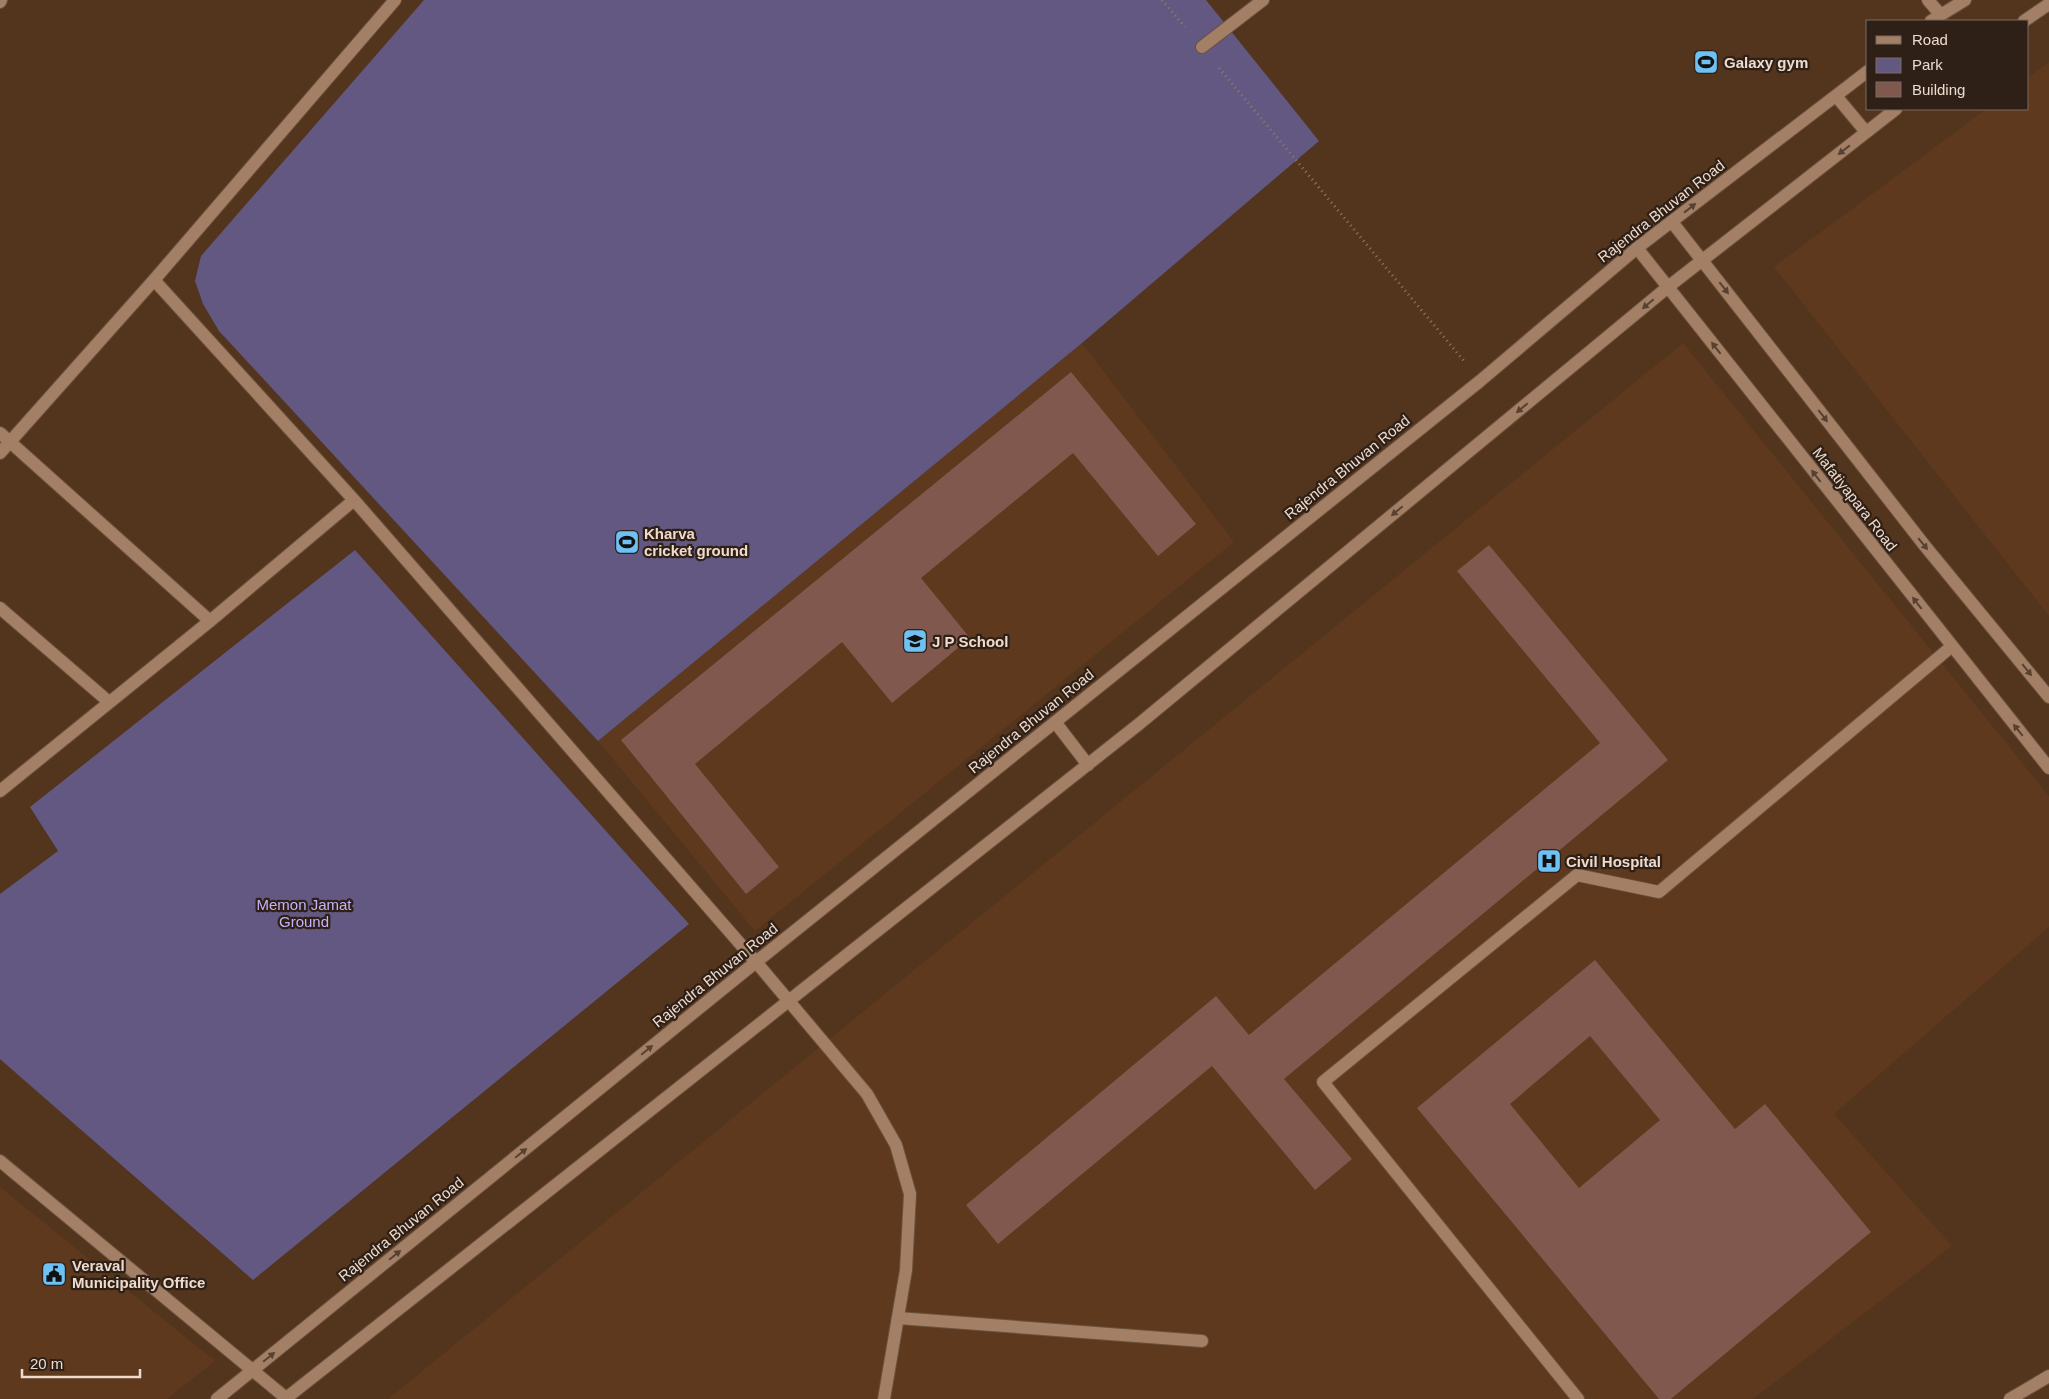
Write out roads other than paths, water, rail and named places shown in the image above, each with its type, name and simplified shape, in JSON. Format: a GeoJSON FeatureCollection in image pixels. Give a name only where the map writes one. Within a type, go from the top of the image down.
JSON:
{"type":"FeatureCollection","features":[{"type":"Feature","properties":{"kind":"street"},"geometry":{"type":"LineString","coordinates":[[0,453],[5,438],[154,280],[395,0]]}},
{"type":"Feature","properties":{"kind":"street"},"geometry":{"type":"LineString","coordinates":[[1202,47],[1263,0]]}},
{"type":"Feature","properties":{"kind":"street"},"geometry":{"type":"LineString","coordinates":[[1928,0],[1936,18],[1965,0]]}},
{"type":"Feature","properties":{"kind":"street"},"geometry":{"type":"LineString","coordinates":[[2025,20],[2049,4]]}},
{"type":"Feature","properties":{"kind":"street","name":"Rajendra Bhuvan Road"},"geometry":{"type":"LineString","coordinates":[[217,1399],[756,962],[1480,381],[1637,248],[1866,73]]}},
{"type":"Feature","properties":{"kind":"street"},"geometry":{"type":"LineString","coordinates":[[1836,96],[1866,132]]}},
{"type":"Feature","properties":{"kind":"street"},"geometry":{"type":"LineString","coordinates":[[0,1161],[286,1399],[1088,765],[1668,287],[1895,110]]}},
{"type":"Feature","properties":{"kind":"street"},"geometry":{"type":"LineString","coordinates":[[1672,222],[1925,546],[2049,697]]}},
{"type":"Feature","properties":{"kind":"street","name":"Mafatiyapara Road"},"geometry":{"type":"LineString","coordinates":[[1637,248],[1951,647],[2049,768]]}},
{"type":"Feature","properties":{"kind":"street"},"geometry":{"type":"LineString","coordinates":[[154,280],[354,500],[756,962],[867,1094],[896,1145],[910,1194],[906,1270],[884,1399]]}},
{"type":"Feature","properties":{"kind":"street"},"geometry":{"type":"LineString","coordinates":[[5,438],[210,621]]}},
{"type":"Feature","properties":{"kind":"street"},"geometry":{"type":"LineString","coordinates":[[0,791],[210,621],[354,500]]}},
{"type":"Feature","properties":{"kind":"street"},"geometry":{"type":"LineString","coordinates":[[0,608],[109,702]]}},
{"type":"Feature","properties":{"kind":"street"},"geometry":{"type":"LineString","coordinates":[[1578,1399],[1323,1082],[1577,875],[1659,892],[1951,647]]}},
{"type":"Feature","properties":{"kind":"street"},"geometry":{"type":"LineString","coordinates":[[1055,722],[1088,765]]}},
{"type":"Feature","properties":{"kind":"street"},"geometry":{"type":"LineString","coordinates":[[898,1318],[1202,1342]]}},
{"type":"Feature","properties":{"kind":"street"},"geometry":{"type":"LineString","coordinates":[[2010,1399],[2049,1376]]}},
{"type":"Feature","properties":{"kind":"place","name":"Galaxy gym"},"geometry":{"type":"Point","coordinates":[1706,62]}},
{"type":"Feature","properties":{"kind":"place","name":"Kharva cricket ground"},"geometry":{"type":"Point","coordinates":[627,542]}},
{"type":"Feature","properties":{"kind":"place","name":"J P School"},"geometry":{"type":"Point","coordinates":[915,641]}},
{"type":"Feature","properties":{"kind":"place","name":"Civil Hospital"},"geometry":{"type":"Point","coordinates":[1549,861]}},
{"type":"Feature","properties":{"kind":"place","name":"Veraval Municipality Office"},"geometry":{"type":"Point","coordinates":[54,1274]}},
{"type":"Feature","properties":{"kind":"park label","name":"Memon Jamat Ground"},"geometry":{"type":"Point","coordinates":[304,912]}}]}
